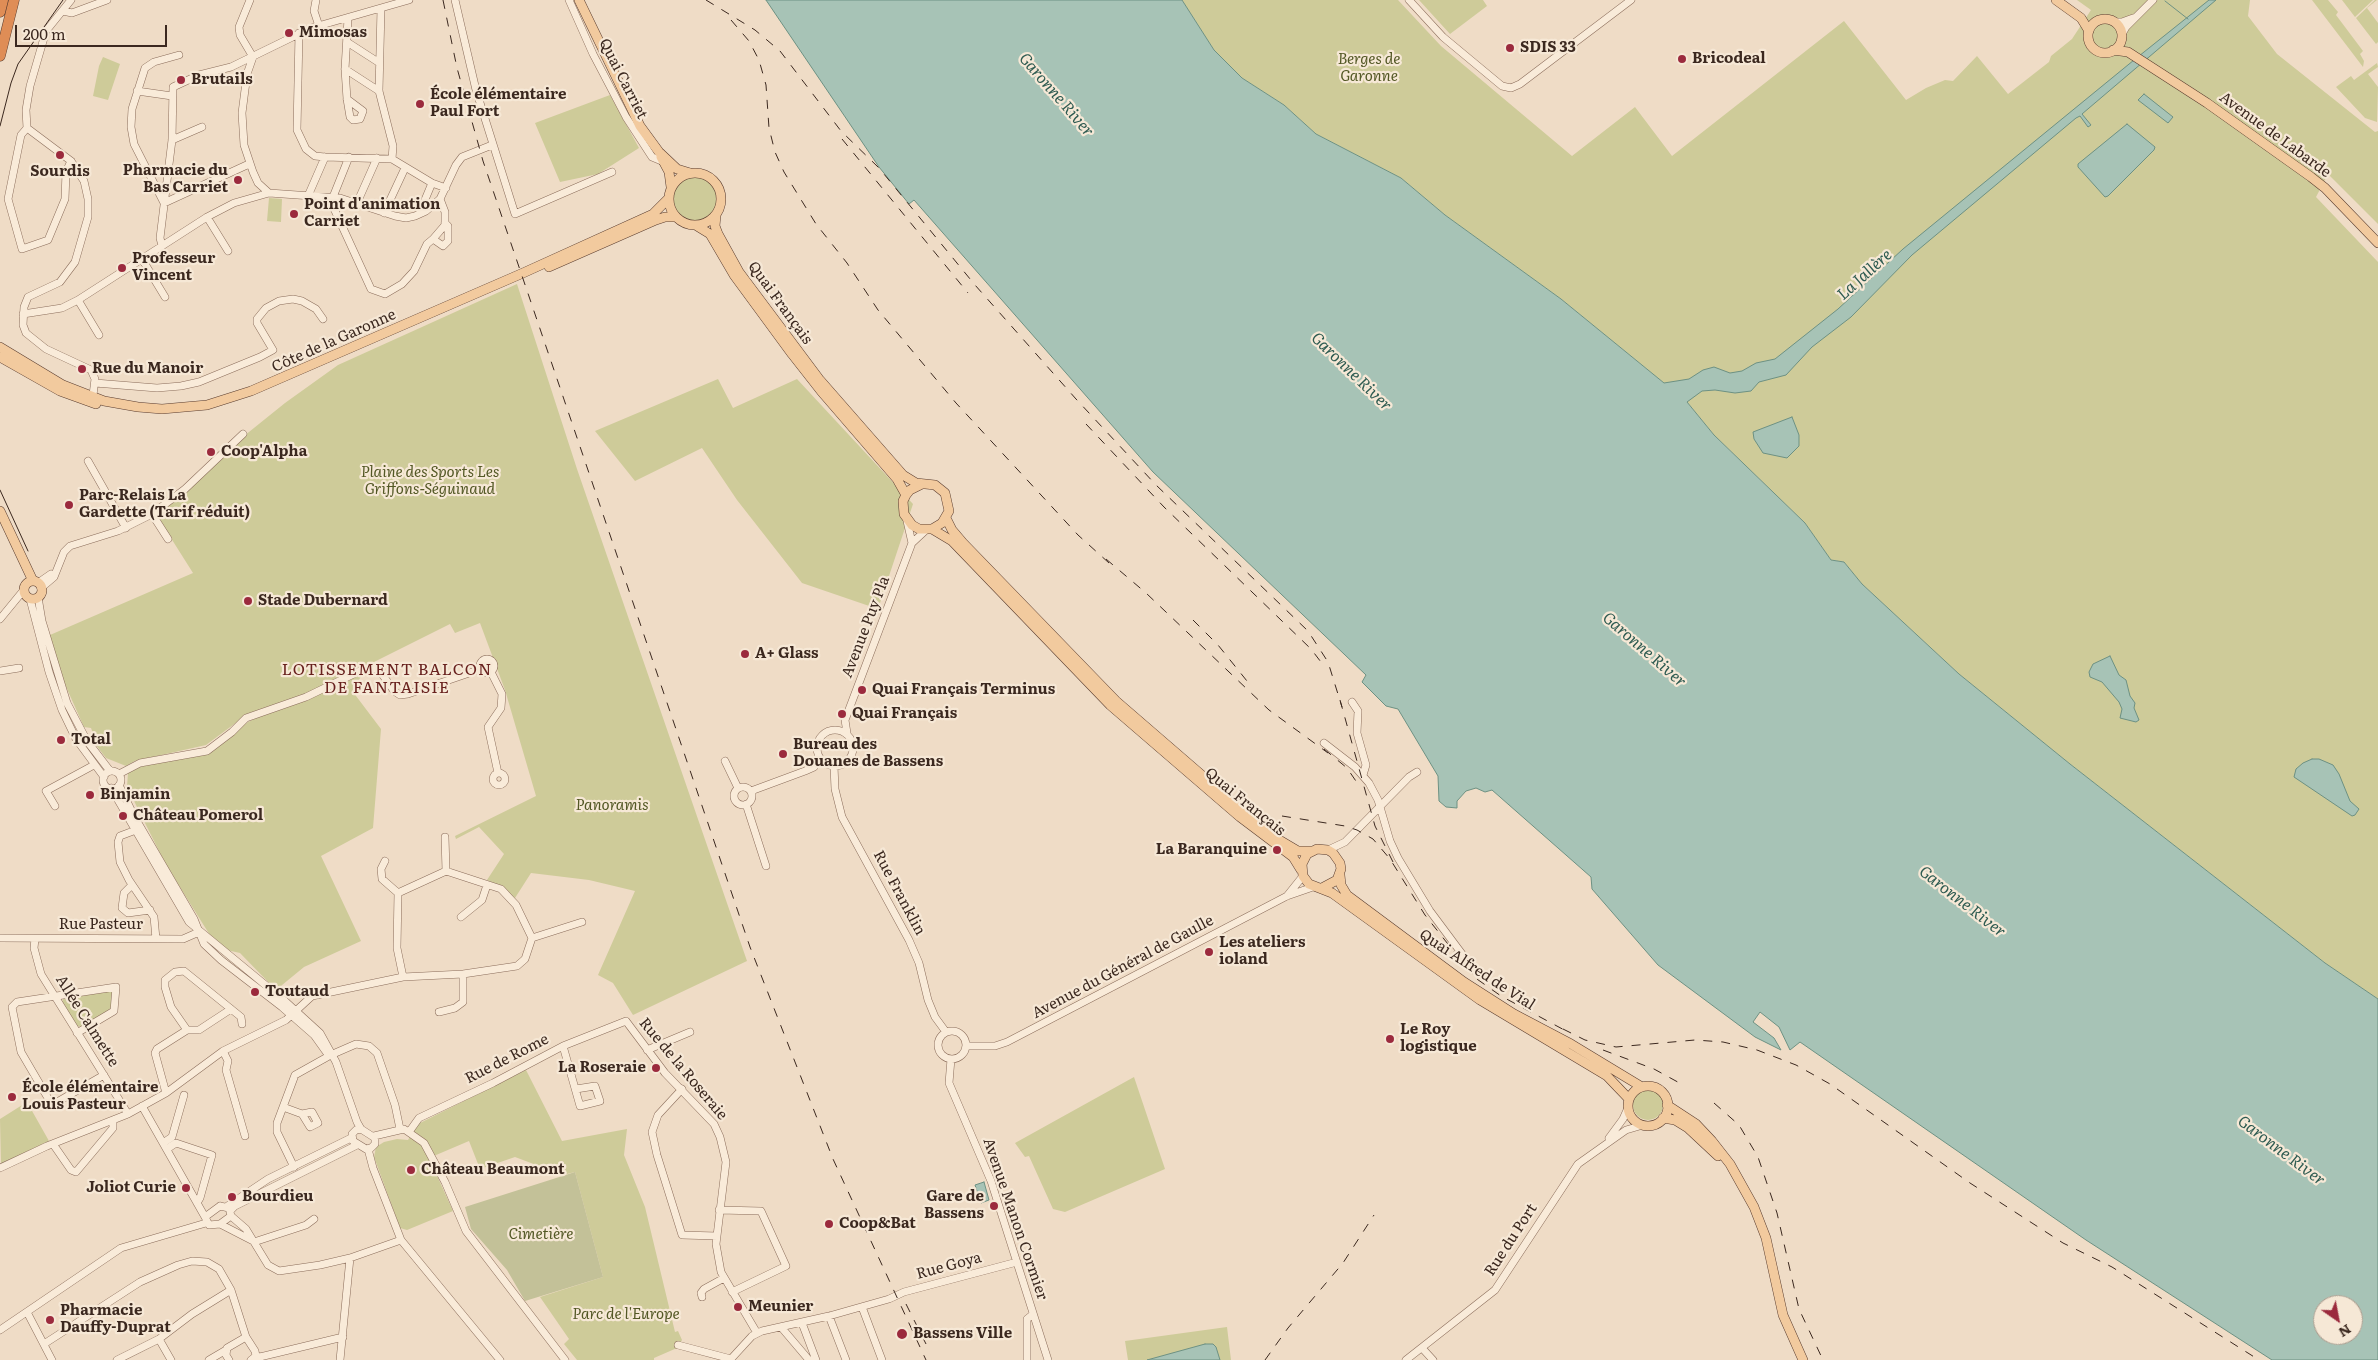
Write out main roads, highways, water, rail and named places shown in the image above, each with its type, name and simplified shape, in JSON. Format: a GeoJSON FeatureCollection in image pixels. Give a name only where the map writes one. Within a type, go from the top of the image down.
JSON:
{"type":"FeatureCollection","features":[{"type":"Feature","properties":{"kind":"highway"},"geometry":{"type":"LineString","coordinates":[[0,12],[3,0]]}},
{"type":"Feature","properties":{"kind":"highway"},"geometry":{"type":"LineString","coordinates":[[0,56],[14,0]]}},
{"type":"Feature","properties":{"kind":"main road","name":"Quai Carriet"},"geometry":{"type":"LineString","coordinates":[[578,0],[632,111],[659,152],[669,172],[671,187]]}},
{"type":"Feature","properties":{"kind":"main road"},"geometry":{"type":"LineString","coordinates":[[2056,0],[2081,18],[2089,31],[2089,40],[2094,48],[2103,52],[2113,50],[2120,44],[2122,36]]}},
{"type":"Feature","properties":{"kind":"main road"},"geometry":{"type":"LineString","coordinates":[[2081,18],[2097,21],[2104,19],[2114,22],[2136,57]]}},
{"type":"Feature","properties":{"kind":"main road"},"geometry":{"type":"LineString","coordinates":[[2089,31],[2097,21]]}},
{"type":"Feature","properties":{"kind":"main road","name":"Avenue de Labarde"},"geometry":{"type":"LineString","coordinates":[[2113,50],[2136,57],[2215,109],[2318,182],[2378,243]]}},
{"type":"Feature","properties":{"kind":"main road","name":"Quai Carriet"},"geometry":{"type":"LineString","coordinates":[[659,152],[677,169],[690,173]]}},
{"type":"Feature","properties":{"kind":"main road"},"geometry":{"type":"LineString","coordinates":[[690,173],[706,175],[717,185],[721,201],[716,215],[711,220],[697,226],[689,225],[675,217],[668,200],[671,187],[682,176],[690,173]]}},
{"type":"Feature","properties":{"kind":"main road","name":"Côte de la Garonne"},"geometry":{"type":"LineString","coordinates":[[0,357],[60,391],[118,404],[162,409],[184,408],[230,399],[653,214],[668,200]]}},
{"type":"Feature","properties":{"kind":"main road","name":"Quai Français"},"geometry":{"type":"LineString","coordinates":[[716,215],[715,226],[718,234],[739,272],[819,379],[903,475],[911,481],[922,484]]}},
{"type":"Feature","properties":{"kind":"main road","name":"Côte de la Garonne"},"geometry":{"type":"LineString","coordinates":[[0,346],[63,385],[86,397],[117,409],[162,414],[209,410],[270,389],[656,220],[666,216],[675,217]]}},
{"type":"Feature","properties":{"kind":"main road","name":"Quai Français"},"geometry":{"type":"LineString","coordinates":[[697,226],[710,234],[734,276],[792,354],[821,391],[897,479],[906,495]]}},
{"type":"Feature","properties":{"kind":"main road"},"geometry":{"type":"LineString","coordinates":[[922,484],[935,485],[945,493],[949,505],[946,518],[929,529],[912,526],[902,508],[906,495],[915,486],[922,484]]}},
{"type":"Feature","properties":{"kind":"main road"},"geometry":{"type":"LineString","coordinates":[[0,511],[24,565],[32,590]]}},
{"type":"Feature","properties":{"kind":"main road","name":"Quai Français"},"geometry":{"type":"LineString","coordinates":[[946,518],[952,530],[963,543],[1116,701],[1271,835],[1298,851],[1312,851]]}},
{"type":"Feature","properties":{"kind":"main road","name":"Quai Français"},"geometry":{"type":"LineString","coordinates":[[929,529],[952,541],[1110,705],[1253,828],[1293,857],[1302,873]]}},
{"type":"Feature","properties":{"kind":"main road"},"geometry":{"type":"LineString","coordinates":[[1328,850],[1333,853],[1340,863],[1340,875],[1333,884],[1318,887],[1302,873],[1304,859],[1312,851],[1328,850]]}},
{"type":"Feature","properties":{"kind":"main road","name":"Quai Alfred de Vial"},"geometry":{"type":"LineString","coordinates":[[1340,875],[1341,885],[1347,896],[1464,982],[1514,1014],[1572,1044],[1642,1087]]}},
{"type":"Feature","properties":{"kind":"main road","name":"Quai Alfred de Vial"},"geometry":{"type":"LineString","coordinates":[[1318,887],[1332,893],[1473,996],[1607,1076],[1629,1104]]}},
{"type":"Feature","properties":{"kind":"main road"},"geometry":{"type":"LineString","coordinates":[[1642,1087],[1658,1089],[1665,1096],[1668,1106],[1663,1118],[1654,1124],[1643,1125],[1631,1117],[1629,1104],[1632,1094],[1642,1087]]}},
{"type":"Feature","properties":{"kind":"main road"},"geometry":{"type":"LineString","coordinates":[[1668,1106],[1690,1119],[1707,1134],[1730,1164],[1762,1225],[1783,1315],[1803,1360]]}},
{"type":"Feature","properties":{"kind":"main road"},"geometry":{"type":"LineString","coordinates":[[1663,1118],[1679,1122],[1694,1133],[1712,1150],[1739,1181]]}},
{"type":"Feature","properties":{"kind":"water","name":"Garonne River"},"geometry":{"type":"Polygon","coordinates":[[[766,0],[1182,0],[1214,50],[1242,78],[1284,105],[1316,134],[1401,178],[1445,215],[1561,299],[1664,383],[1689,379],[1703,370],[1714,367],[1730,373],[1742,371],[1756,363],[1775,359],[1838,309],[1903,249],[2134,60],[2209,0],[2216,0],[2082,114],[2091,125],[2088,127],[2080,116],[2076,118],[1912,255],[1851,317],[1812,347],[1786,375],[1759,382],[1751,391],[1735,393],[1715,390],[1702,391],[1687,402],[1714,435],[1805,523],[1831,560],[1844,562],[1862,584],[1959,674],[2070,764],[2325,963],[2378,999],[2378,1360],[2272,1360],[2086,1240],[1800,1042],[1790,1050],[1779,1027],[1760,1012],[1753,1022],[1774,1038],[1781,1050],[1755,1037],[1658,965],[1592,889],[1591,877],[1492,790],[1485,792],[1476,788],[1466,791],[1457,801],[1457,808],[1446,807],[1439,801],[1438,776],[1398,709],[1386,706],[1362,682],[1366,675],[1153,472],[914,200],[909,204],[879,167],[766,0]]]}},
{"type":"Feature","properties":{"kind":"water"},"geometry":{"type":"Polygon","coordinates":[[[2144,94],[2173,117],[2168,123],[2138,100],[2144,94]]]}},
{"type":"Feature","properties":{"kind":"water"},"geometry":{"type":"Polygon","coordinates":[[[2127,124],[2155,147],[2105,197],[2078,167],[2078,164],[2127,124]]]}},
{"type":"Feature","properties":{"kind":"water"},"geometry":{"type":"Polygon","coordinates":[[[1792,417],[1799,435],[1799,446],[1787,458],[1763,453],[1754,439],[1753,432],[1792,417]]]}},
{"type":"Feature","properties":{"kind":"water"},"geometry":{"type":"Polygon","coordinates":[[[2110,656],[2119,675],[2126,680],[2130,696],[2135,703],[2134,708],[2139,720],[2136,722],[2120,718],[2122,709],[2119,702],[2102,682],[2090,677],[2089,672],[2093,664],[2110,656]]]}},
{"type":"Feature","properties":{"kind":"water"},"geometry":{"type":"Polygon","coordinates":[[[2312,759],[2319,759],[2333,765],[2339,774],[2350,801],[2359,809],[2355,815],[2352,816],[2294,777],[2296,769],[2312,759]]]}},
{"type":"Feature","properties":{"kind":"water"},"geometry":{"type":"Polygon","coordinates":[[[984,1182],[989,1200],[981,1203],[975,1185],[984,1182]]]}},
{"type":"Feature","properties":{"kind":"water"},"geometry":{"type":"Polygon","coordinates":[[[1205,1344],[1213,1344],[1216,1347],[1220,1360],[1147,1360],[1205,1344]]]}},
{"type":"Feature","properties":{"kind":"waterway"},"geometry":{"type":"LineString","coordinates":[[2165,1],[2188,19]]}},
{"type":"Feature","properties":{"kind":"tram line"},"geometry":{"type":"LineString","coordinates":[[0,126],[18,64],[63,0]]}},
{"type":"Feature","properties":{"kind":"tram line"},"geometry":{"type":"LineString","coordinates":[[0,490],[28,551]]}},
{"type":"Feature","properties":{"kind":"railway"},"geometry":{"type":"LineString","coordinates":[[443,0],[457,68],[483,161],[750,947],[833,1159],[926,1360]]}},
{"type":"Feature","properties":{"kind":"railway"},"geometry":{"type":"LineString","coordinates":[[706,0],[755,30],[780,51],[841,131],[879,168],[975,285],[1076,399],[1156,485],[1308,631],[1328,662],[1342,707]]}},
{"type":"Feature","properties":{"kind":"railway"},"geometry":{"type":"LineString","coordinates":[[731,20],[749,41],[759,60],[766,85],[769,128],[775,152],[784,172],[816,224],[847,263],[878,310],[956,403],[1078,535],[1109,563]]}},
{"type":"Feature","properties":{"kind":"railway"},"geometry":{"type":"LineString","coordinates":[[842,139],[968,293]]}},
{"type":"Feature","properties":{"kind":"railway"},"geometry":{"type":"LineString","coordinates":[[1086,424],[1164,507],[1311,649],[1324,666]]}},
{"type":"Feature","properties":{"kind":"railway"},"geometry":{"type":"LineString","coordinates":[[1106,559],[1146,593],[1269,710],[1328,753]]}},
{"type":"Feature","properties":{"kind":"railway"},"geometry":{"type":"LineString","coordinates":[[1193,620],[1218,645],[1251,686]]}},
{"type":"Feature","properties":{"kind":"railway"},"geometry":{"type":"LineString","coordinates":[[1340,700],[1375,826],[1395,866]]}},
{"type":"Feature","properties":{"kind":"railway"},"geometry":{"type":"LineString","coordinates":[[1324,749],[1347,768],[1360,787]]}},
{"type":"Feature","properties":{"kind":"railway"},"geometry":{"type":"LineString","coordinates":[[1282,816],[1345,826],[1373,839],[1390,859],[1425,915],[1474,977],[1501,996],[1568,1032]]}},
{"type":"Feature","properties":{"kind":"railway"},"geometry":{"type":"LineString","coordinates":[[1563,1029],[1585,1040],[1616,1047],[1695,1040],[1723,1042],[1757,1050],[1796,1065],[1830,1084],[1970,1183],[2063,1243],[2112,1267],[2259,1360]]}},
{"type":"Feature","properties":{"kind":"railway"},"geometry":{"type":"LineString","coordinates":[[1603,1050],[1654,1069],[1685,1086]]}},
{"type":"Feature","properties":{"kind":"railway"},"geometry":{"type":"LineString","coordinates":[[1714,1103],[1739,1125],[1758,1157],[1777,1213],[1799,1309],[1823,1360]]}},
{"type":"Feature","properties":{"kind":"railway"},"geometry":{"type":"LineString","coordinates":[[1265,1360],[1288,1328],[1343,1263],[1374,1215]]}},
{"type":"Feature","properties":{"kind":"railway"},"geometry":{"type":"LineString","coordinates":[[906,1304],[926,1344]]}},
{"type":"Feature","properties":{"kind":"place","name":"Mimosas"},"geometry":{"type":"Point","coordinates":[289,33]}},
{"type":"Feature","properties":{"kind":"place","name":"SDIS 33"},"geometry":{"type":"Point","coordinates":[1510,48]}},
{"type":"Feature","properties":{"kind":"place","name":"Bricodeal"},"geometry":{"type":"Point","coordinates":[1682,59]}},
{"type":"Feature","properties":{"kind":"place","name":"Brutails"},"geometry":{"type":"Point","coordinates":[181,80]}},
{"type":"Feature","properties":{"kind":"place","name":"École élémentaire Paul Fort"},"geometry":{"type":"Point","coordinates":[420,104]}},
{"type":"Feature","properties":{"kind":"place","name":"Sourdis"},"geometry":{"type":"Point","coordinates":[60,155]}},
{"type":"Feature","properties":{"kind":"place","name":"Pharmacie du Bas Carriet"},"geometry":{"type":"Point","coordinates":[238,180]}},
{"type":"Feature","properties":{"kind":"place","name":"Point d'animation Carriet"},"geometry":{"type":"Point","coordinates":[294,214]}},
{"type":"Feature","properties":{"kind":"place","name":"Professeur Vincent"},"geometry":{"type":"Point","coordinates":[122,268]}},
{"type":"Feature","properties":{"kind":"place","name":"Rue du Manoir"},"geometry":{"type":"Point","coordinates":[82,369]}},
{"type":"Feature","properties":{"kind":"place","name":"Coop'Alpha"},"geometry":{"type":"Point","coordinates":[211,452]}},
{"type":"Feature","properties":{"kind":"place","name":"Parc-Relais La Gardette (Tarif réduit)"},"geometry":{"type":"Point","coordinates":[69,505]}},
{"type":"Feature","properties":{"kind":"place","name":"Stade Dubernard"},"geometry":{"type":"Point","coordinates":[248,601]}},
{"type":"Feature","properties":{"kind":"place","name":"A+ Glass"},"geometry":{"type":"Point","coordinates":[745,654]}},
{"type":"Feature","properties":{"kind":"place","name":"Quai Français Terminus"},"geometry":{"type":"Point","coordinates":[862,690]}},
{"type":"Feature","properties":{"kind":"place","name":"Quai Français"},"geometry":{"type":"Point","coordinates":[842,714]}},
{"type":"Feature","properties":{"kind":"place","name":"Total"},"geometry":{"type":"Point","coordinates":[61,740]}},
{"type":"Feature","properties":{"kind":"place","name":"Bureau des Douanes de Bassens"},"geometry":{"type":"Point","coordinates":[783,754]}},
{"type":"Feature","properties":{"kind":"place","name":"Binjamin"},"geometry":{"type":"Point","coordinates":[90,795]}},
{"type":"Feature","properties":{"kind":"place","name":"Château Pomerol"},"geometry":{"type":"Point","coordinates":[123,816]}},
{"type":"Feature","properties":{"kind":"place","name":"La Baranquine"},"geometry":{"type":"Point","coordinates":[1277,850]}},
{"type":"Feature","properties":{"kind":"place","name":"Les ateliers ioland"},"geometry":{"type":"Point","coordinates":[1209,952]}},
{"type":"Feature","properties":{"kind":"place","name":"Toutaud"},"geometry":{"type":"Point","coordinates":[255,992]}},
{"type":"Feature","properties":{"kind":"place","name":"Le Roy logistique"},"geometry":{"type":"Point","coordinates":[1390,1039]}},
{"type":"Feature","properties":{"kind":"place","name":"La Roseraie"},"geometry":{"type":"Point","coordinates":[656,1068]}},
{"type":"Feature","properties":{"kind":"place","name":"École élémentaire Louis Pasteur"},"geometry":{"type":"Point","coordinates":[12,1097]}},
{"type":"Feature","properties":{"kind":"place","name":"Château Beaumont"},"geometry":{"type":"Point","coordinates":[411,1170]}},
{"type":"Feature","properties":{"kind":"place","name":"Joliot Curie"},"geometry":{"type":"Point","coordinates":[186,1188]}},
{"type":"Feature","properties":{"kind":"place","name":"Bourdieu"},"geometry":{"type":"Point","coordinates":[232,1197]}},
{"type":"Feature","properties":{"kind":"place","name":"Gare de Bassens"},"geometry":{"type":"Point","coordinates":[994,1206]}},
{"type":"Feature","properties":{"kind":"place","name":"Coop&Bat"},"geometry":{"type":"Point","coordinates":[829,1224]}},
{"type":"Feature","properties":{"kind":"place","name":"Meunier"},"geometry":{"type":"Point","coordinates":[738,1307]}},
{"type":"Feature","properties":{"kind":"place","name":"Pharmacie Dauffy-Duprat"},"geometry":{"type":"Point","coordinates":[50,1320]}},
{"type":"Feature","properties":{"kind":"place","name":"Bassens Ville"},"geometry":{"type":"Point","coordinates":[902,1334]}},
{"type":"Feature","properties":{"kind":"district","name":"LOTISSEMENT BALCON DE FANTAISIE"},"geometry":{"type":"Point","coordinates":[387,679]}},
{"type":"Feature","properties":{"kind":"park label","name":"Berges de Garonne"},"geometry":{"type":"Point","coordinates":[1369,68]}},
{"type":"Feature","properties":{"kind":"park label","name":"Plaine des Sports Les Griffons-Séguinaud"},"geometry":{"type":"Point","coordinates":[430,482]}},
{"type":"Feature","properties":{"kind":"park label","name":"Panoramis"},"geometry":{"type":"Point","coordinates":[612,806]}},
{"type":"Feature","properties":{"kind":"park label","name":"Cimetière"},"geometry":{"type":"Point","coordinates":[541,1235]}},
{"type":"Feature","properties":{"kind":"park label","name":"Parc de l'Europe"},"geometry":{"type":"Point","coordinates":[626,1315]}},
{"type":"Feature","properties":{"kind":"water label","name":"La Jallère"},"geometry":{"type":"Point","coordinates":[1865,275]}}]}
